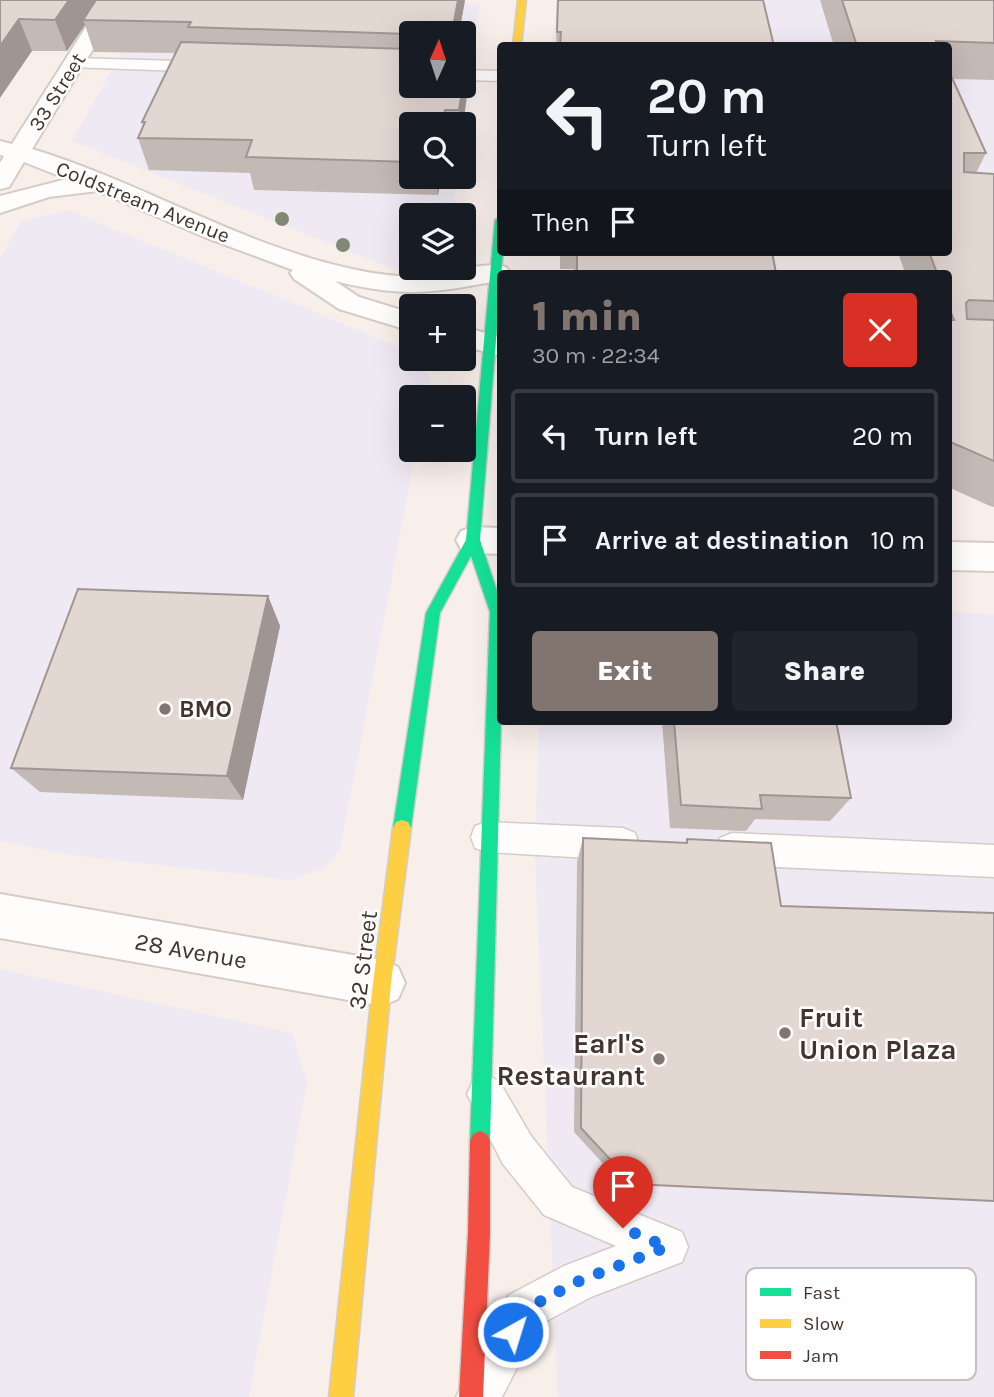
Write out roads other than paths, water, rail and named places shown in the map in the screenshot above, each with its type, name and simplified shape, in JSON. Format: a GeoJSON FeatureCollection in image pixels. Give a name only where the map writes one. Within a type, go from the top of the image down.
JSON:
{"type":"FeatureCollection","features":[{"type":"Feature","properties":{"kind":"highway"},"geometry":{"type":"LineString","coordinates":[[517,42],[522,0]]}},
{"type":"Feature","properties":{"kind":"highway","name":"32 Street"},"geometry":{"type":"LineString","coordinates":[[471,1397],[479,1233],[487,837],[497,612],[487,540],[489,339],[497,256]]}},
{"type":"Feature","properties":{"kind":"highway","name":"32 Street"},"geometry":{"type":"LineString","coordinates":[[341,1397],[383,984],[408,776],[433,613],[487,540]]}},
{"type":"Feature","properties":{"kind":"street","name":"33 Street"},"geometry":{"type":"LineString","coordinates":[[0,182],[10,150],[75,63],[113,0]]}},
{"type":"Feature","properties":{"kind":"street","name":"Coldstream Avenue"},"geometry":{"type":"LineString","coordinates":[[10,150],[285,260],[392,285],[429,285],[496,273]]}},
{"type":"Feature","properties":{"kind":"street"},"geometry":{"type":"LineString","coordinates":[[0,205],[68,184],[102,185]]}},
{"type":"Feature","properties":{"kind":"street","name":"Coldstream Avenue"},"geometry":{"type":"LineString","coordinates":[[285,260],[349,303],[399,318]]}},
{"type":"Feature","properties":{"kind":"street"},"geometry":{"type":"LineString","coordinates":[[952,556],[994,558]]}},
{"type":"Feature","properties":{"kind":"street","name":"28 Avenue"},"geometry":{"type":"LineString","coordinates":[[0,916],[383,984]]}},
{"type":"Feature","properties":{"kind":"lane"},"geometry":{"type":"LineString","coordinates":[[75,63],[233,68]]}},
{"type":"Feature","properties":{"kind":"lane"},"geometry":{"type":"LineString","coordinates":[[476,75],[497,76]]}},
{"type":"Feature","properties":{"kind":"lane"},"geometry":{"type":"LineString","coordinates":[[487,837],[651,845]]}},
{"type":"Feature","properties":{"kind":"lane"},"geometry":{"type":"LineString","coordinates":[[706,848],[994,861]]}},
{"type":"Feature","properties":{"kind":"lane"},"geometry":{"type":"LineString","coordinates":[[478,1397],[524,1310],[579,1281],[667,1247],[558,1201],[517,1150],[480,1083]]}},
{"type":"Feature","properties":{"kind":"place","name":"BMO"},"geometry":{"type":"Point","coordinates":[165,709]}},
{"type":"Feature","properties":{"kind":"place","name":"Fruit Union Plaza"},"geometry":{"type":"Point","coordinates":[785,1033]}},
{"type":"Feature","properties":{"kind":"place","name":"Earl's Restaurant"},"geometry":{"type":"Point","coordinates":[659,1059]}}]}
